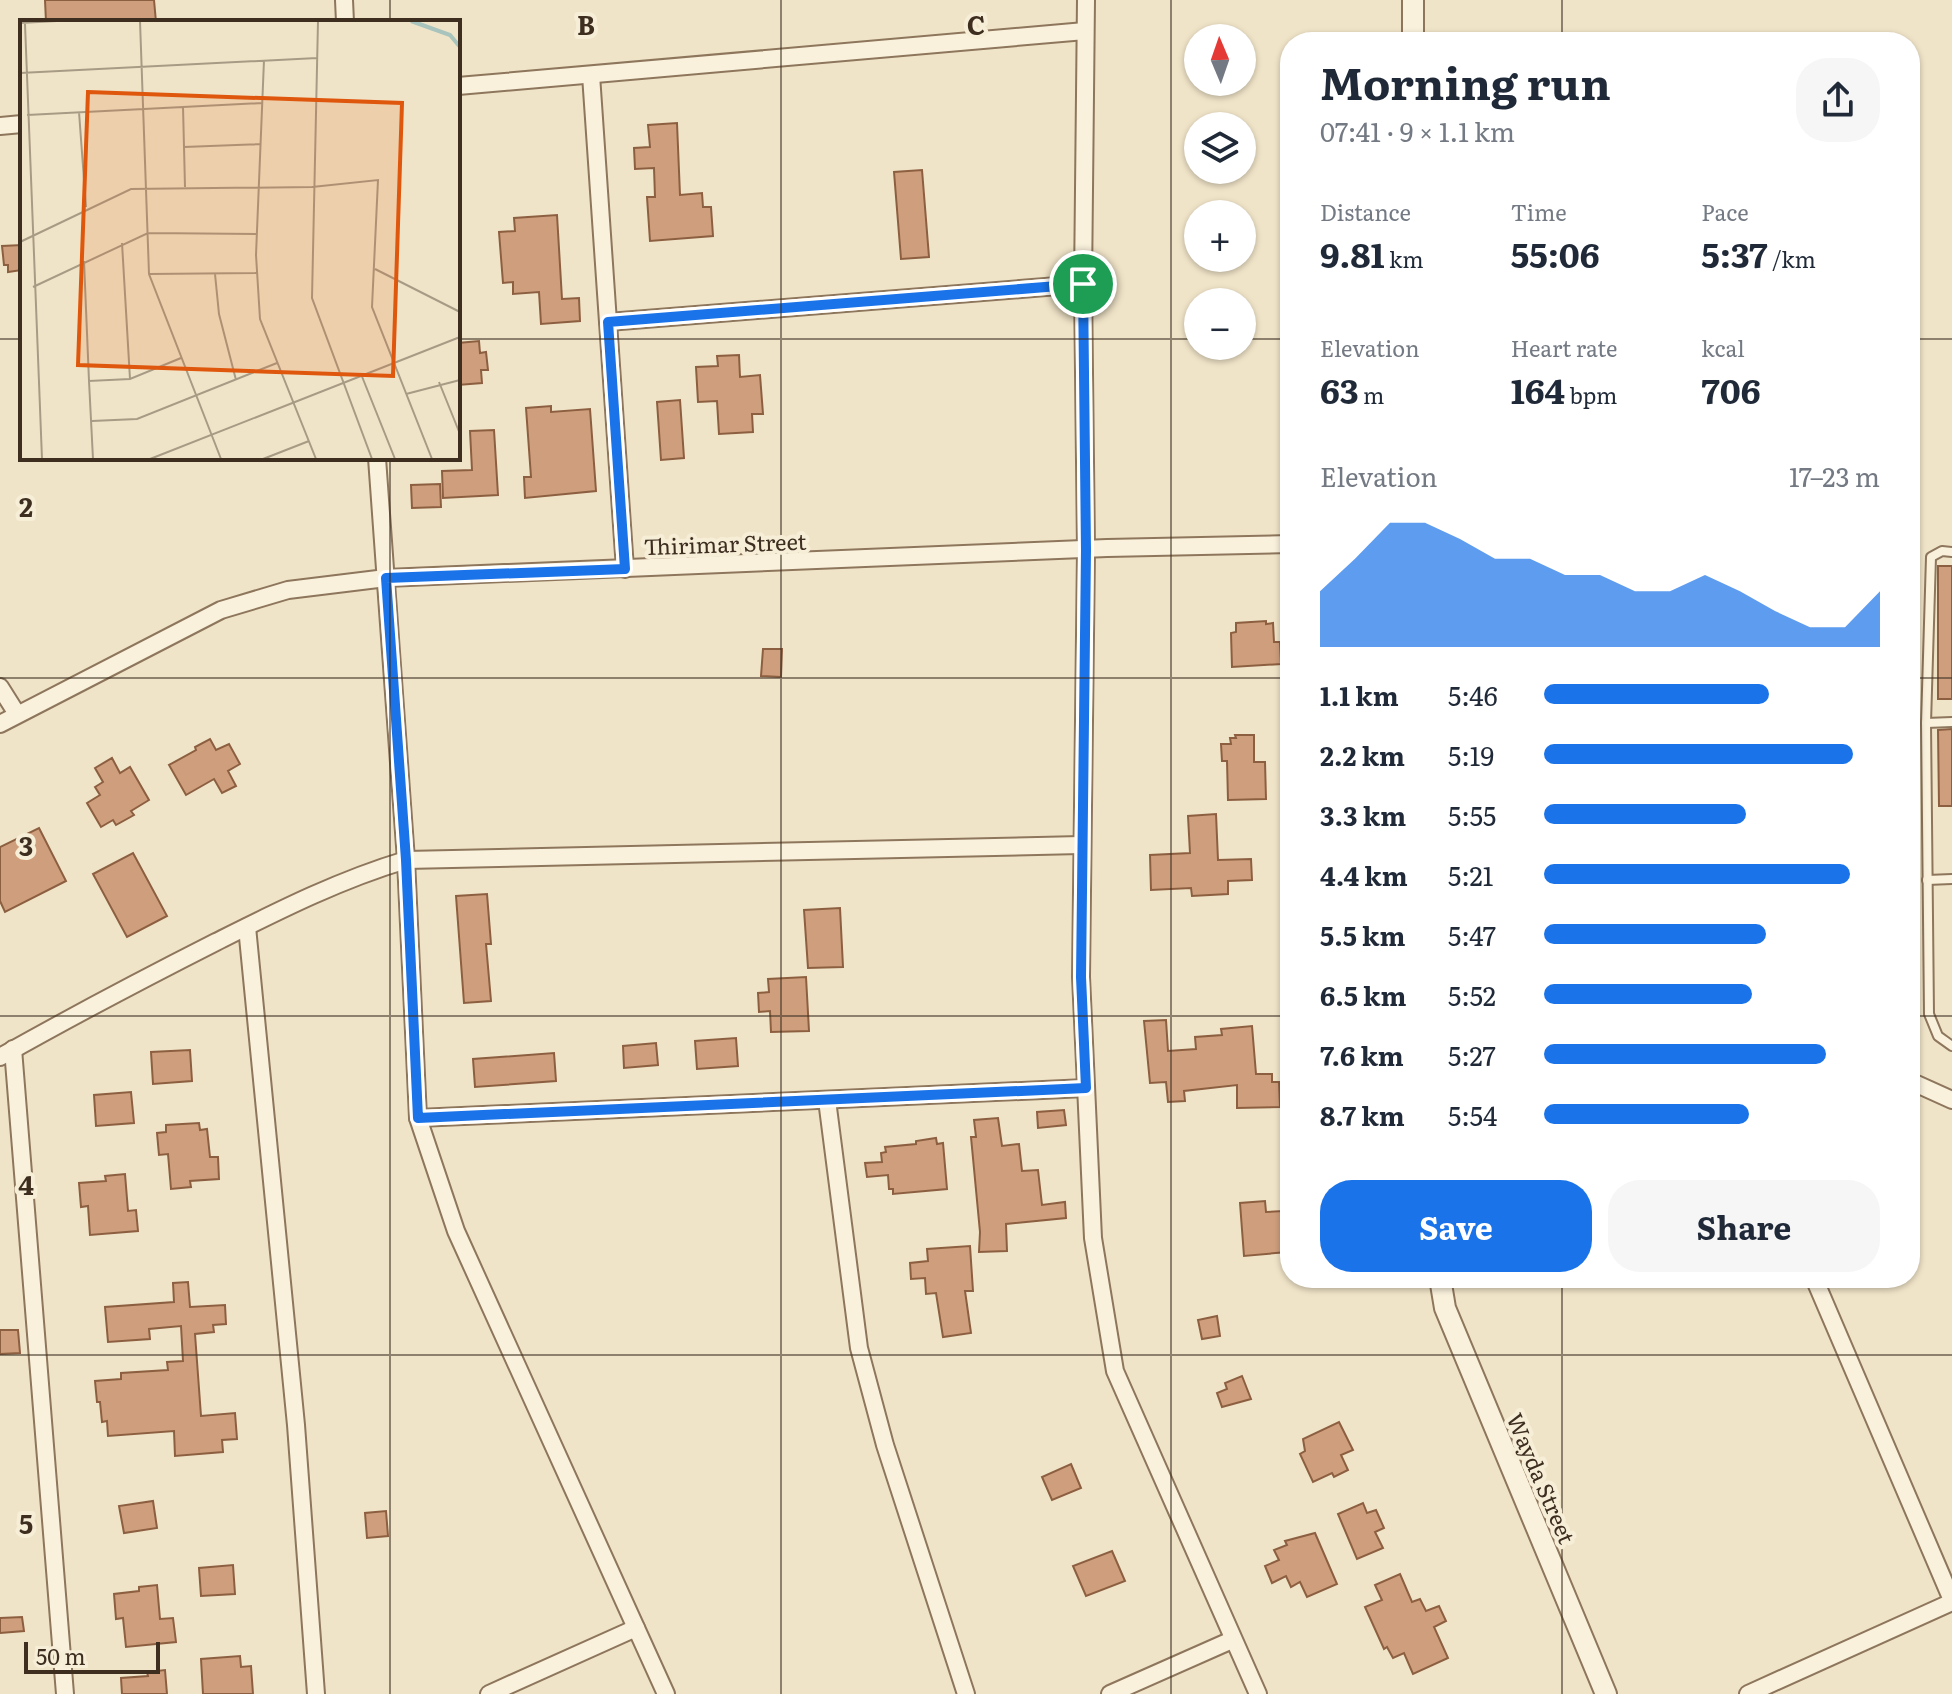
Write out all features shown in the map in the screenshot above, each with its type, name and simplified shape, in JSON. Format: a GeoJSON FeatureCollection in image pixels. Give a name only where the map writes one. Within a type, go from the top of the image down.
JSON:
{"type":"FeatureCollection","features":[{"type":"Feature","properties":{"kind":"street"},"geometry":{"type":"LineString","coordinates":[[344,0],[345,20]]}},
{"type":"Feature","properties":{"kind":"street"},"geometry":{"type":"LineString","coordinates":[[1086,0],[1083,284],[1086,550],[1081,977],[1093,1238],[1115,1371],[1258,1694]]}},
{"type":"Feature","properties":{"kind":"street"},"geometry":{"type":"LineString","coordinates":[[1413,0],[1413,32]]}},
{"type":"Feature","properties":{"kind":"street"},"geometry":{"type":"LineString","coordinates":[[460,86],[1085,31]]}},
{"type":"Feature","properties":{"kind":"street"},"geometry":{"type":"LineString","coordinates":[[591,75],[625,569]]}},
{"type":"Feature","properties":{"kind":"street"},"geometry":{"type":"LineString","coordinates":[[0,126],[20,124]]}},
{"type":"Feature","properties":{"kind":"street"},"geometry":{"type":"LineString","coordinates":[[608,322],[1083,284]]}},
{"type":"Feature","properties":{"kind":"street"},"geometry":{"type":"LineString","coordinates":[[377,460],[406,860],[418,1118],[456,1231],[666,1694]]}},
{"type":"Feature","properties":{"kind":"street","name":"Thirimar Street"},"geometry":{"type":"LineString","coordinates":[[0,724],[221,610],[288,590],[386,578],[1280,544]]}},
{"type":"Feature","properties":{"kind":"street"},"geometry":{"type":"LineString","coordinates":[[0,687],[17,714]]}},
{"type":"Feature","properties":{"kind":"street"},"geometry":{"type":"LineString","coordinates":[[65,1694],[7,1053],[121,990],[315,892],[406,860],[1081,845]]}},
{"type":"Feature","properties":{"kind":"street"},"geometry":{"type":"LineString","coordinates":[[247,927],[296,1425],[316,1694]]}},
{"type":"Feature","properties":{"kind":"street"},"geometry":{"type":"LineString","coordinates":[[1920,1086],[1952,1100]]}},
{"type":"Feature","properties":{"kind":"street"},"geometry":{"type":"LineString","coordinates":[[418,1118],[1086,1088]]}},
{"type":"Feature","properties":{"kind":"street"},"geometry":{"type":"LineString","coordinates":[[827,1100],[859,1348],[885,1445],[966,1694]]}},
{"type":"Feature","properties":{"kind":"street","name":"Wayda Street"},"geometry":{"type":"LineString","coordinates":[[1442,1288],[1445,1308],[1606,1694]]}},
{"type":"Feature","properties":{"kind":"street"},"geometry":{"type":"LineString","coordinates":[[1752,1693],[1952,1601],[1818,1288]]}},
{"type":"Feature","properties":{"kind":"street"},"geometry":{"type":"LineString","coordinates":[[489,1694],[636,1628]]}},
{"type":"Feature","properties":{"kind":"street"},"geometry":{"type":"LineString","coordinates":[[1110,1694],[1232,1640]]}},
{"type":"Feature","properties":{"kind":"lane"},"geometry":{"type":"LineString","coordinates":[[1952,552],[1942,551],[1931,557],[1926,723],[1929,1014],[1938,1036],[1952,1046]]}},
{"type":"Feature","properties":{"kind":"lane"},"geometry":{"type":"LineString","coordinates":[[1926,723],[1952,722]]}},
{"type":"Feature","properties":{"kind":"lane"},"geometry":{"type":"LineString","coordinates":[[1927,880],[1952,879]]}},
{"type":"Feature","properties":{"kind":"building"},"geometry":{"type":"Polygon","coordinates":[[[45,0],[154,0],[156,20],[46,20],[45,0]]]}},
{"type":"Feature","properties":{"kind":"building"},"geometry":{"type":"Polygon","coordinates":[[[677,123],[680,195],[702,193],[703,207],[711,207],[713,236],[650,241],[647,197],[655,197],[654,168],[635,169],[634,148],[650,147],[648,125],[677,123]]]}},
{"type":"Feature","properties":{"kind":"building"},"geometry":{"type":"Polygon","coordinates":[[[922,170],[929,257],[901,259],[894,172],[922,170]]]}},
{"type":"Feature","properties":{"kind":"building"},"geometry":{"type":"Polygon","coordinates":[[[557,215],[562,299],[579,298],[580,321],[541,324],[539,292],[513,294],[513,282],[503,283],[499,232],[515,231],[514,218],[557,215]]]}},
{"type":"Feature","properties":{"kind":"building"},"geometry":{"type":"Polygon","coordinates":[[[20,245],[20,270],[8,272],[2,246],[20,245]]]}},
{"type":"Feature","properties":{"kind":"building"},"geometry":{"type":"Polygon","coordinates":[[[479,341],[480,353],[486,352],[488,370],[481,370],[482,383],[460,385],[460,343],[479,341]]]}},
{"type":"Feature","properties":{"kind":"building"},"geometry":{"type":"Polygon","coordinates":[[[739,355],[740,377],[760,375],[763,414],[752,414],[753,432],[719,434],[717,401],[698,402],[696,367],[718,366],[717,356],[739,355]]]}},
{"type":"Feature","properties":{"kind":"building"},"geometry":{"type":"Polygon","coordinates":[[[680,400],[684,458],[661,460],[657,402],[680,400]]]}},
{"type":"Feature","properties":{"kind":"building"},"geometry":{"type":"Polygon","coordinates":[[[551,406],[551,412],[590,409],[596,491],[525,498],[524,477],[531,477],[526,408],[551,406]]]}},
{"type":"Feature","properties":{"kind":"building"},"geometry":{"type":"Polygon","coordinates":[[[494,430],[498,495],[443,498],[442,471],[472,470],[470,431],[494,430]]]}},
{"type":"Feature","properties":{"kind":"building"},"geometry":{"type":"Polygon","coordinates":[[[440,484],[441,507],[412,508],[411,485],[440,484]]]}},
{"type":"Feature","properties":{"kind":"building"},"geometry":{"type":"Polygon","coordinates":[[[1938,566],[1952,566],[1952,699],[1938,699],[1938,566]]]}},
{"type":"Feature","properties":{"kind":"building"},"geometry":{"type":"Polygon","coordinates":[[[1236,623],[1273,623],[1274,642],[1280,642],[1280,664],[1232,667],[1231,633],[1236,632],[1236,623]]]}},
{"type":"Feature","properties":{"kind":"building"},"geometry":{"type":"Polygon","coordinates":[[[763,649],[782,649],[781,677],[761,676],[763,649]]]}},
{"type":"Feature","properties":{"kind":"building"},"geometry":{"type":"Polygon","coordinates":[[[1952,729],[1952,806],[1939,806],[1938,730],[1952,729]]]}},
{"type":"Feature","properties":{"kind":"building"},"geometry":{"type":"Polygon","coordinates":[[[1235,735],[1254,735],[1254,762],[1265,762],[1266,799],[1228,800],[1227,761],[1222,761],[1221,744],[1231,744],[1230,738],[1236,738],[1235,735]]]}},
{"type":"Feature","properties":{"kind":"building"},"geometry":{"type":"Polygon","coordinates":[[[210,739],[216,750],[229,744],[240,764],[228,771],[236,786],[222,793],[214,779],[186,795],[169,765],[210,739]]]}},
{"type":"Feature","properties":{"kind":"building"},"geometry":{"type":"Polygon","coordinates":[[[112,758],[120,773],[130,767],[149,800],[131,811],[134,815],[116,825],[113,820],[101,827],[87,803],[100,795],[95,787],[103,782],[95,768],[112,758]]]}},
{"type":"Feature","properties":{"kind":"building"},"geometry":{"type":"Polygon","coordinates":[[[1216,814],[1218,860],[1251,859],[1252,880],[1228,881],[1228,894],[1192,896],[1191,888],[1151,890],[1150,855],[1190,853],[1188,816],[1216,814]]]}},
{"type":"Feature","properties":{"kind":"building"},"geometry":{"type":"Polygon","coordinates":[[[39,828],[66,881],[5,912],[0,901],[0,847],[39,828]]]}},
{"type":"Feature","properties":{"kind":"building"},"geometry":{"type":"Polygon","coordinates":[[[133,853],[167,916],[127,937],[93,874],[133,853]]]}},
{"type":"Feature","properties":{"kind":"building"},"geometry":{"type":"Polygon","coordinates":[[[487,894],[491,944],[486,944],[491,1001],[464,1003],[456,896],[487,894]]]}},
{"type":"Feature","properties":{"kind":"building"},"geometry":{"type":"Polygon","coordinates":[[[840,908],[843,967],[808,968],[804,910],[840,908]]]}},
{"type":"Feature","properties":{"kind":"building"},"geometry":{"type":"Polygon","coordinates":[[[806,977],[809,1031],[771,1032],[770,1011],[759,1012],[758,993],[769,992],[768,979],[806,977]]]}},
{"type":"Feature","properties":{"kind":"building"},"geometry":{"type":"Polygon","coordinates":[[[1166,1020],[1168,1051],[1196,1049],[1195,1037],[1222,1035],[1221,1029],[1252,1026],[1256,1074],[1272,1074],[1272,1082],[1279,1082],[1280,1107],[1237,1108],[1237,1085],[1184,1091],[1185,1101],[1168,1102],[1166,1082],[1150,1083],[1144,1021],[1166,1020]]]}},
{"type":"Feature","properties":{"kind":"building"},"geometry":{"type":"Polygon","coordinates":[[[736,1038],[738,1066],[697,1069],[695,1041],[736,1038]]]}},
{"type":"Feature","properties":{"kind":"building"},"geometry":{"type":"Polygon","coordinates":[[[656,1043],[658,1065],[624,1068],[623,1046],[656,1043]]]}},
{"type":"Feature","properties":{"kind":"building"},"geometry":{"type":"Polygon","coordinates":[[[190,1050],[192,1081],[153,1084],[151,1052],[190,1050]]]}},
{"type":"Feature","properties":{"kind":"building"},"geometry":{"type":"Polygon","coordinates":[[[554,1053],[556,1081],[475,1087],[473,1059],[554,1053]]]}},
{"type":"Feature","properties":{"kind":"building"},"geometry":{"type":"Polygon","coordinates":[[[131,1092],[134,1123],[96,1126],[94,1095],[131,1092]]]}},
{"type":"Feature","properties":{"kind":"building"},"geometry":{"type":"Polygon","coordinates":[[[1064,1110],[1066,1125],[1038,1128],[1037,1112],[1064,1110]]]}},
{"type":"Feature","properties":{"kind":"building"},"geometry":{"type":"Polygon","coordinates":[[[998,1118],[1002,1146],[1019,1144],[1022,1171],[1038,1170],[1042,1205],[1065,1202],[1066,1218],[1006,1224],[1007,1251],[979,1252],[971,1137],[976,1137],[974,1120],[998,1118]]]}},
{"type":"Feature","properties":{"kind":"building"},"geometry":{"type":"Polygon","coordinates":[[[199,1123],[200,1130],[207,1129],[210,1157],[218,1157],[219,1179],[190,1181],[191,1187],[171,1189],[168,1154],[159,1155],[157,1133],[166,1132],[166,1125],[199,1123]]]}},
{"type":"Feature","properties":{"kind":"building"},"geometry":{"type":"Polygon","coordinates":[[[936,1138],[937,1144],[943,1143],[947,1189],[893,1194],[893,1189],[889,1189],[888,1175],[867,1177],[865,1163],[882,1162],[881,1153],[886,1152],[885,1147],[916,1144],[916,1141],[936,1138]]]}},
{"type":"Feature","properties":{"kind":"building"},"geometry":{"type":"Polygon","coordinates":[[[125,1174],[128,1211],[136,1210],[138,1231],[90,1235],[88,1206],[81,1207],[79,1183],[106,1181],[105,1176],[125,1174]]]}},
{"type":"Feature","properties":{"kind":"building"},"geometry":{"type":"Polygon","coordinates":[[[1265,1201],[1266,1212],[1280,1211],[1280,1253],[1244,1256],[1240,1203],[1265,1201]]]}},
{"type":"Feature","properties":{"kind":"building"},"geometry":{"type":"Polygon","coordinates":[[[970,1246],[973,1291],[965,1291],[971,1333],[943,1337],[936,1293],[926,1294],[925,1278],[911,1279],[910,1263],[928,1261],[927,1249],[970,1246]]]}},
{"type":"Feature","properties":{"kind":"building"},"geometry":{"type":"Polygon","coordinates":[[[188,1282],[190,1307],[225,1305],[226,1324],[213,1325],[214,1332],[195,1334],[201,1416],[235,1413],[237,1439],[222,1440],[223,1452],[175,1456],[174,1431],[108,1436],[107,1421],[102,1422],[100,1402],[97,1402],[95,1381],[121,1379],[121,1373],[168,1370],[167,1362],[183,1361],[181,1326],[149,1329],[150,1339],[108,1342],[105,1307],[174,1302],[173,1283],[188,1282]]]}},
{"type":"Feature","properties":{"kind":"building"},"geometry":{"type":"Polygon","coordinates":[[[1217,1316],[1220,1336],[1202,1339],[1198,1320],[1217,1316]]]}},
{"type":"Feature","properties":{"kind":"building"},"geometry":{"type":"Polygon","coordinates":[[[0,1330],[18,1330],[20,1353],[0,1354],[0,1330]]]}},
{"type":"Feature","properties":{"kind":"building"},"geometry":{"type":"Polygon","coordinates":[[[1242,1376],[1251,1399],[1222,1407],[1217,1393],[1227,1389],[1225,1383],[1242,1376]]]}},
{"type":"Feature","properties":{"kind":"building"},"geometry":{"type":"Polygon","coordinates":[[[1339,1422],[1353,1450],[1341,1455],[1348,1470],[1313,1482],[1300,1454],[1305,1451],[1303,1439],[1339,1422]]]}},
{"type":"Feature","properties":{"kind":"building"},"geometry":{"type":"Polygon","coordinates":[[[1071,1464],[1081,1488],[1052,1500],[1042,1477],[1071,1464]]]}},
{"type":"Feature","properties":{"kind":"building"},"geometry":{"type":"Polygon","coordinates":[[[153,1501],[157,1528],[124,1533],[119,1506],[153,1501]]]}},
{"type":"Feature","properties":{"kind":"building"},"geometry":{"type":"Polygon","coordinates":[[[1363,1503],[1367,1513],[1376,1510],[1384,1528],[1375,1532],[1383,1548],[1357,1559],[1338,1514],[1363,1503]]]}},
{"type":"Feature","properties":{"kind":"building"},"geometry":{"type":"Polygon","coordinates":[[[386,1511],[388,1536],[367,1538],[365,1513],[386,1511]]]}},
{"type":"Feature","properties":{"kind":"building"},"geometry":{"type":"Polygon","coordinates":[[[1315,1533],[1337,1584],[1307,1597],[1300,1582],[1291,1587],[1286,1576],[1272,1583],[1265,1566],[1279,1560],[1274,1550],[1287,1545],[1285,1541],[1315,1533]]]}},
{"type":"Feature","properties":{"kind":"building"},"geometry":{"type":"Polygon","coordinates":[[[1112,1551],[1125,1581],[1086,1596],[1073,1566],[1112,1551]]]}},
{"type":"Feature","properties":{"kind":"building"},"geometry":{"type":"Polygon","coordinates":[[[233,1565],[235,1594],[201,1596],[199,1568],[233,1565]]]}},
{"type":"Feature","properties":{"kind":"building"},"geometry":{"type":"Polygon","coordinates":[[[1400,1574],[1412,1602],[1420,1599],[1426,1611],[1439,1606],[1446,1621],[1434,1627],[1448,1658],[1413,1674],[1404,1653],[1393,1658],[1387,1647],[1384,1649],[1365,1607],[1382,1600],[1375,1585],[1400,1574]]]}},
{"type":"Feature","properties":{"kind":"building"},"geometry":{"type":"Polygon","coordinates":[[[157,1585],[160,1619],[173,1618],[176,1642],[126,1647],[123,1618],[116,1619],[114,1594],[157,1585]]]}},
{"type":"Feature","properties":{"kind":"building"},"geometry":{"type":"Polygon","coordinates":[[[22,1617],[24,1631],[0,1633],[0,1618],[22,1617]]]}},
{"type":"Feature","properties":{"kind":"building"},"geometry":{"type":"Polygon","coordinates":[[[240,1656],[241,1667],[251,1666],[253,1694],[203,1694],[201,1659],[240,1656]]]}},
{"type":"Feature","properties":{"kind":"building"},"geometry":{"type":"Polygon","coordinates":[[[165,1670],[167,1694],[122,1694],[121,1678],[148,1676],[147,1672],[165,1670]]]}},
{"type":"Feature","properties":{"kind":"route"},"geometry":{"type":"LineString","coordinates":[[1083,284],[1086,550],[1081,977],[1086,1088],[418,1118],[406,860],[386,578],[625,569],[608,322],[1083,284]]}}]}
